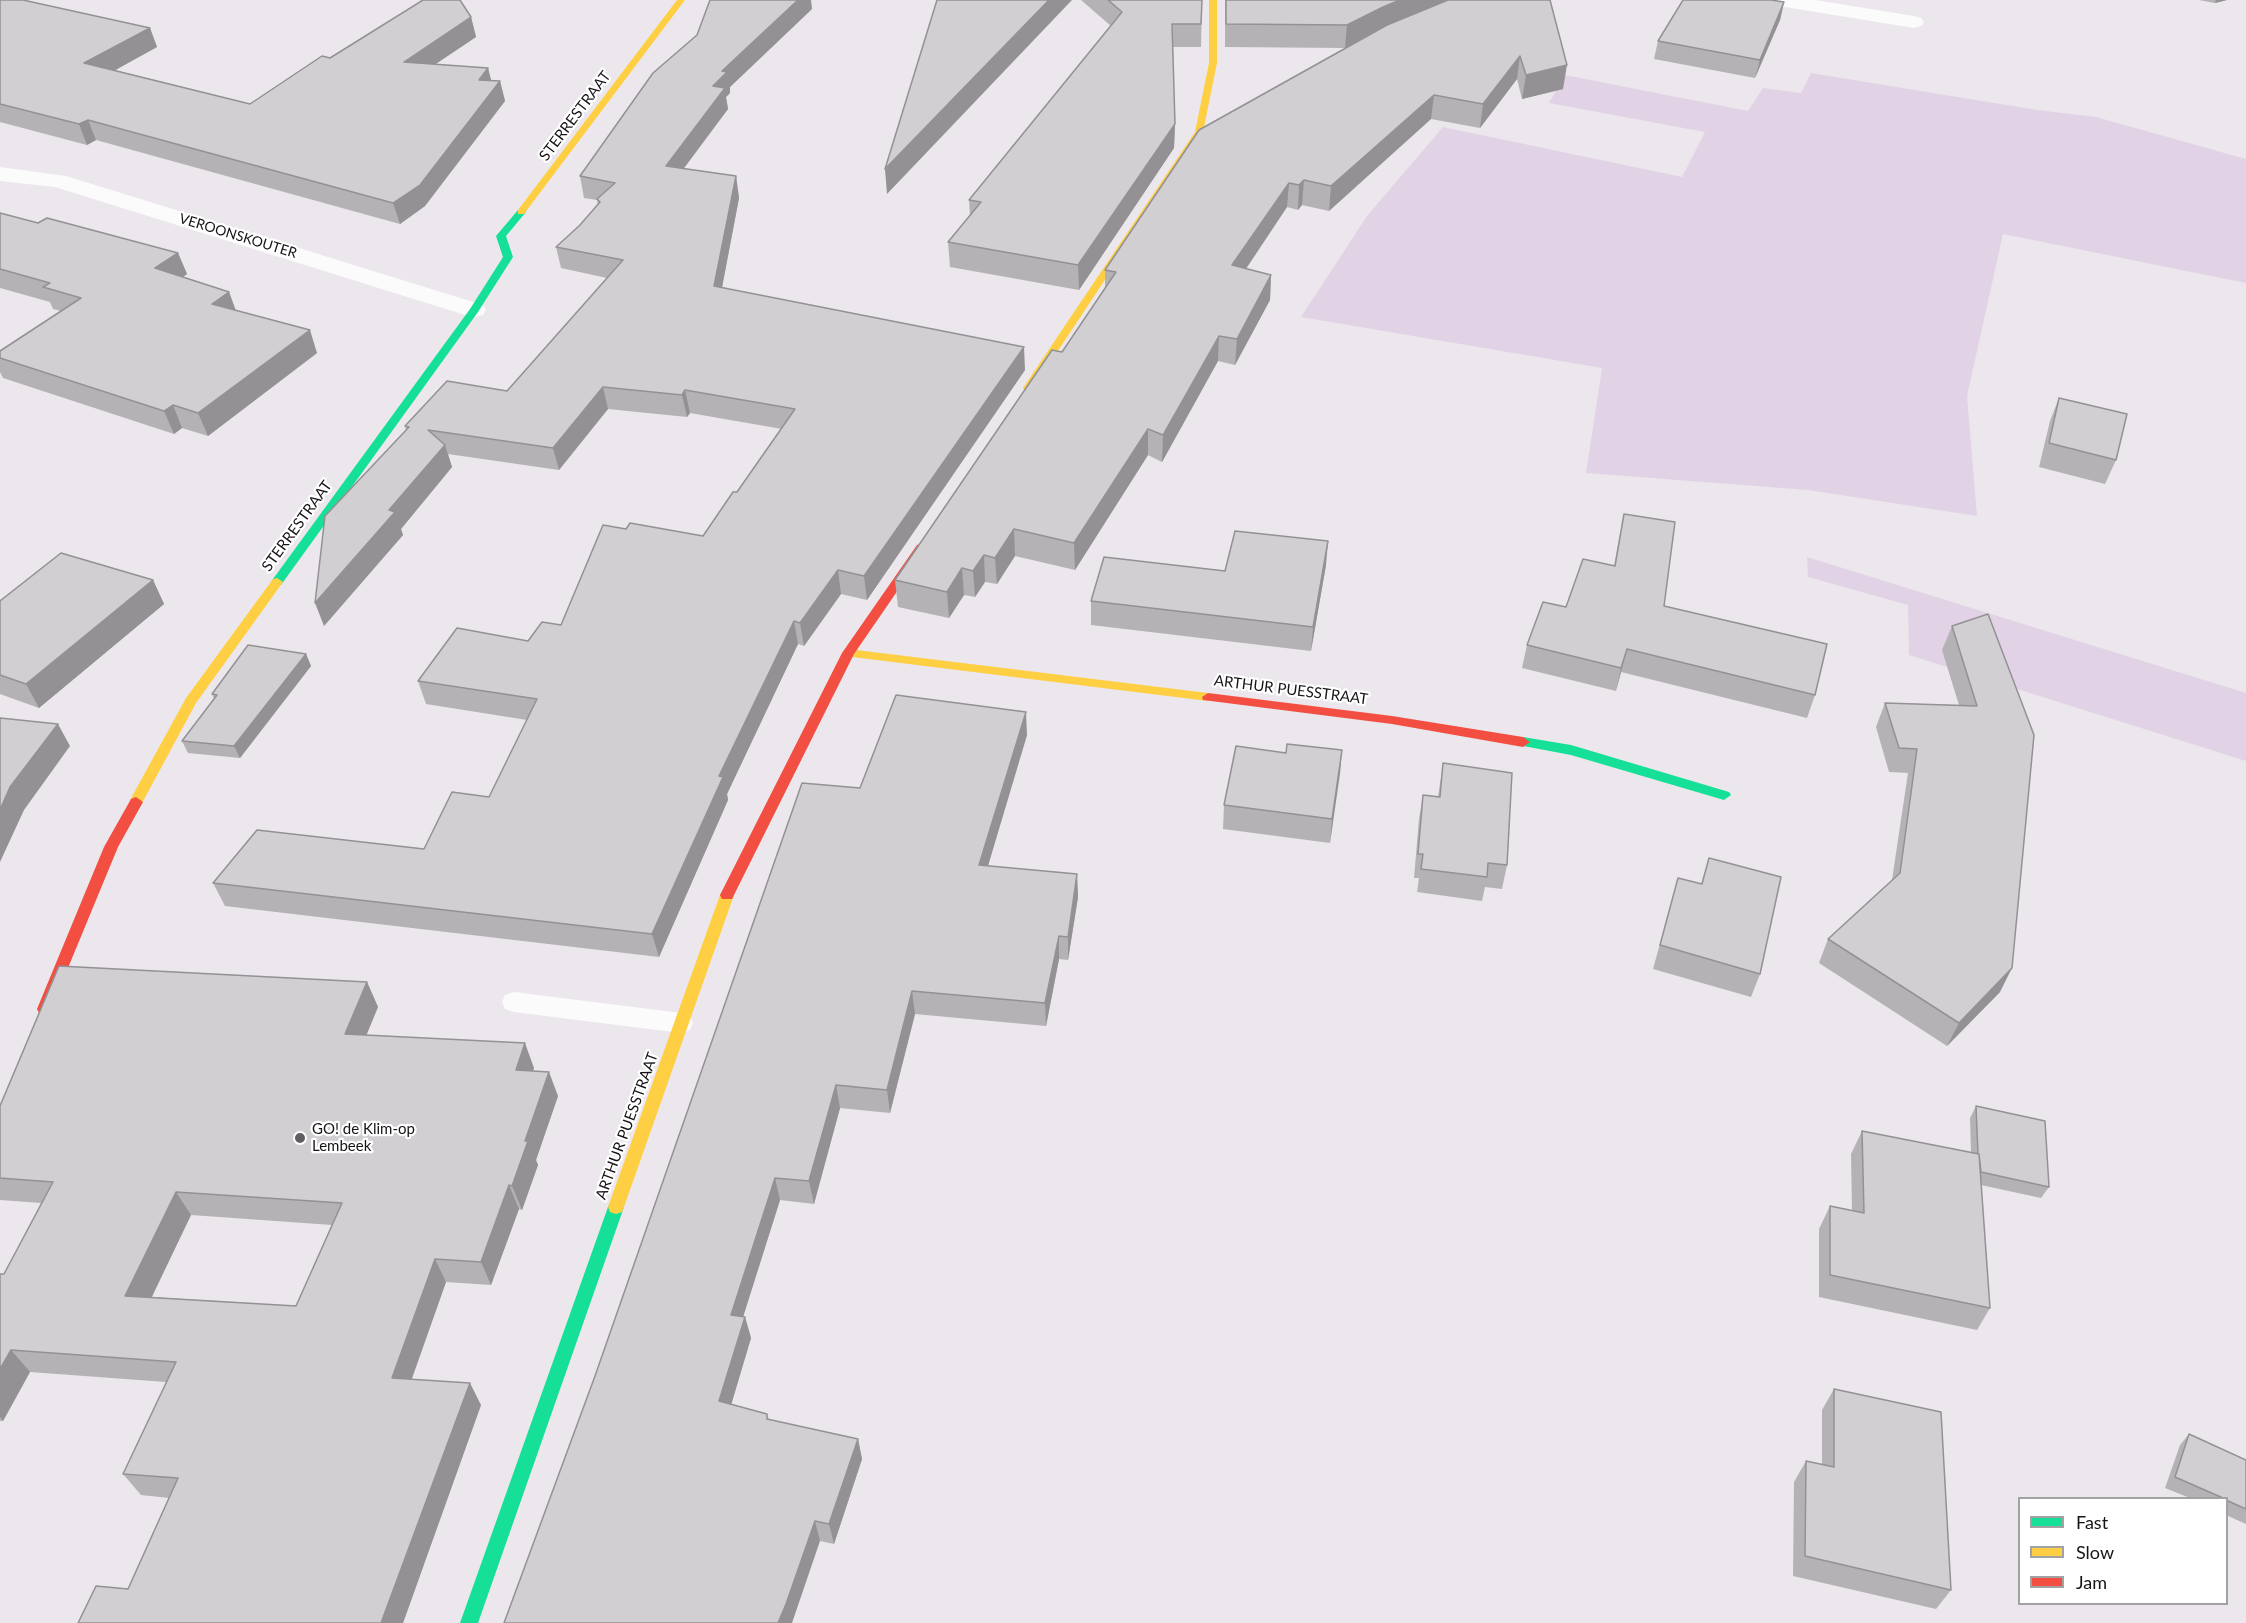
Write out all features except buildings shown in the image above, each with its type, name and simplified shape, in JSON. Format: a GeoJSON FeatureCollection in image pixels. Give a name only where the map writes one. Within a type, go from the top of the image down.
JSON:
{"type":"FeatureCollection","features":[{"type":"Feature","properties":{"kind":"street","name":"STERRESTRAAT"},"geometry":{"type":"LineString","coordinates":[[37,1026],[111,847],[191,702],[474,310],[508,257],[501,236],[538,193],[681,0]]}},
{"type":"Feature","properties":{"kind":"street"},"geometry":{"type":"LineString","coordinates":[[1020,400],[1199,132],[1213,63],[1213,0]]}},
{"type":"Feature","properties":{"kind":"street"},"geometry":{"type":"LineString","coordinates":[[1779,0],[1914,21]]}},
{"type":"Feature","properties":{"kind":"street"},"geometry":{"type":"LineString","coordinates":[[1199,132],[1218,122]]}},
{"type":"Feature","properties":{"kind":"street","name":"VEROONSKOUTER"},"geometry":{"type":"LineString","coordinates":[[0,174],[58,181],[474,310]]}},
{"type":"Feature","properties":{"kind":"street","name":"ARTHUR PUESSTRAAT"},"geometry":{"type":"LineString","coordinates":[[469,1623],[726,898],[848,653],[931,533]]}},
{"type":"Feature","properties":{"kind":"street","name":"ARTHUR PUESSTRAAT"},"geometry":{"type":"LineString","coordinates":[[848,653],[1392,720],[1571,750],[1724,795]]}},
{"type":"Feature","properties":{"kind":"lane"},"geometry":{"type":"LineString","coordinates":[[514,1002],[681,1023]]}},
{"type":"Feature","properties":{"kind":"shaded area"},"geometry":{"type":"Polygon","coordinates":[[[1811,73],[2037,110],[2096,117],[2246,159],[2246,283],[2003,234],[1967,396],[1977,516],[1808,490],[1586,473],[1602,368],[1301,317],[1367,216],[1443,127],[1682,177],[1705,132],[1549,103],[1565,75],[1748,111],[1763,88],[1801,93],[1811,73]]]}},
{"type":"Feature","properties":{"kind":"shaded area"},"geometry":{"type":"Polygon","coordinates":[[[1807,557],[2246,693],[2246,761],[1909,655],[1908,605],[1808,577],[1807,557]]]}},
{"type":"Feature","properties":{"kind":"traffic: fast"},"geometry":{"type":"LineString","coordinates":[[277,582],[474,310],[508,257],[501,236],[521,212]]}},
{"type":"Feature","properties":{"kind":"traffic: fast"},"geometry":{"type":"LineString","coordinates":[[1523,742],[1571,750],[1724,795]]}},
{"type":"Feature","properties":{"kind":"traffic: fast"},"geometry":{"type":"LineString","coordinates":[[469,1623],[616,1207]]}},
{"type":"Feature","properties":{"kind":"traffic: slow"},"geometry":{"type":"LineString","coordinates":[[521,212],[681,0]]}},
{"type":"Feature","properties":{"kind":"traffic: slow"},"geometry":{"type":"LineString","coordinates":[[1028,388],[1199,132],[1213,63],[1213,0]]}},
{"type":"Feature","properties":{"kind":"traffic: slow"},"geometry":{"type":"LineString","coordinates":[[136,802],[191,701],[277,582]]}},
{"type":"Feature","properties":{"kind":"traffic: slow"},"geometry":{"type":"LineString","coordinates":[[848,653],[1208,697]]}},
{"type":"Feature","properties":{"kind":"traffic: slow"},"geometry":{"type":"LineString","coordinates":[[616,1207],[727,895]]}},
{"type":"Feature","properties":{"kind":"traffic: jam"},"geometry":{"type":"LineString","coordinates":[[727,895],[848,653],[921,548]]}},
{"type":"Feature","properties":{"kind":"traffic: jam"},"geometry":{"type":"LineString","coordinates":[[1208,697],[1392,720],[1523,742]]}},
{"type":"Feature","properties":{"kind":"traffic: jam"},"geometry":{"type":"LineString","coordinates":[[44,1009],[111,847],[136,802]]}},
{"type":"Feature","properties":{"kind":"place","name":"GO! de Klim-op Lembeek"},"geometry":{"type":"Point","coordinates":[300,1138]}}]}
